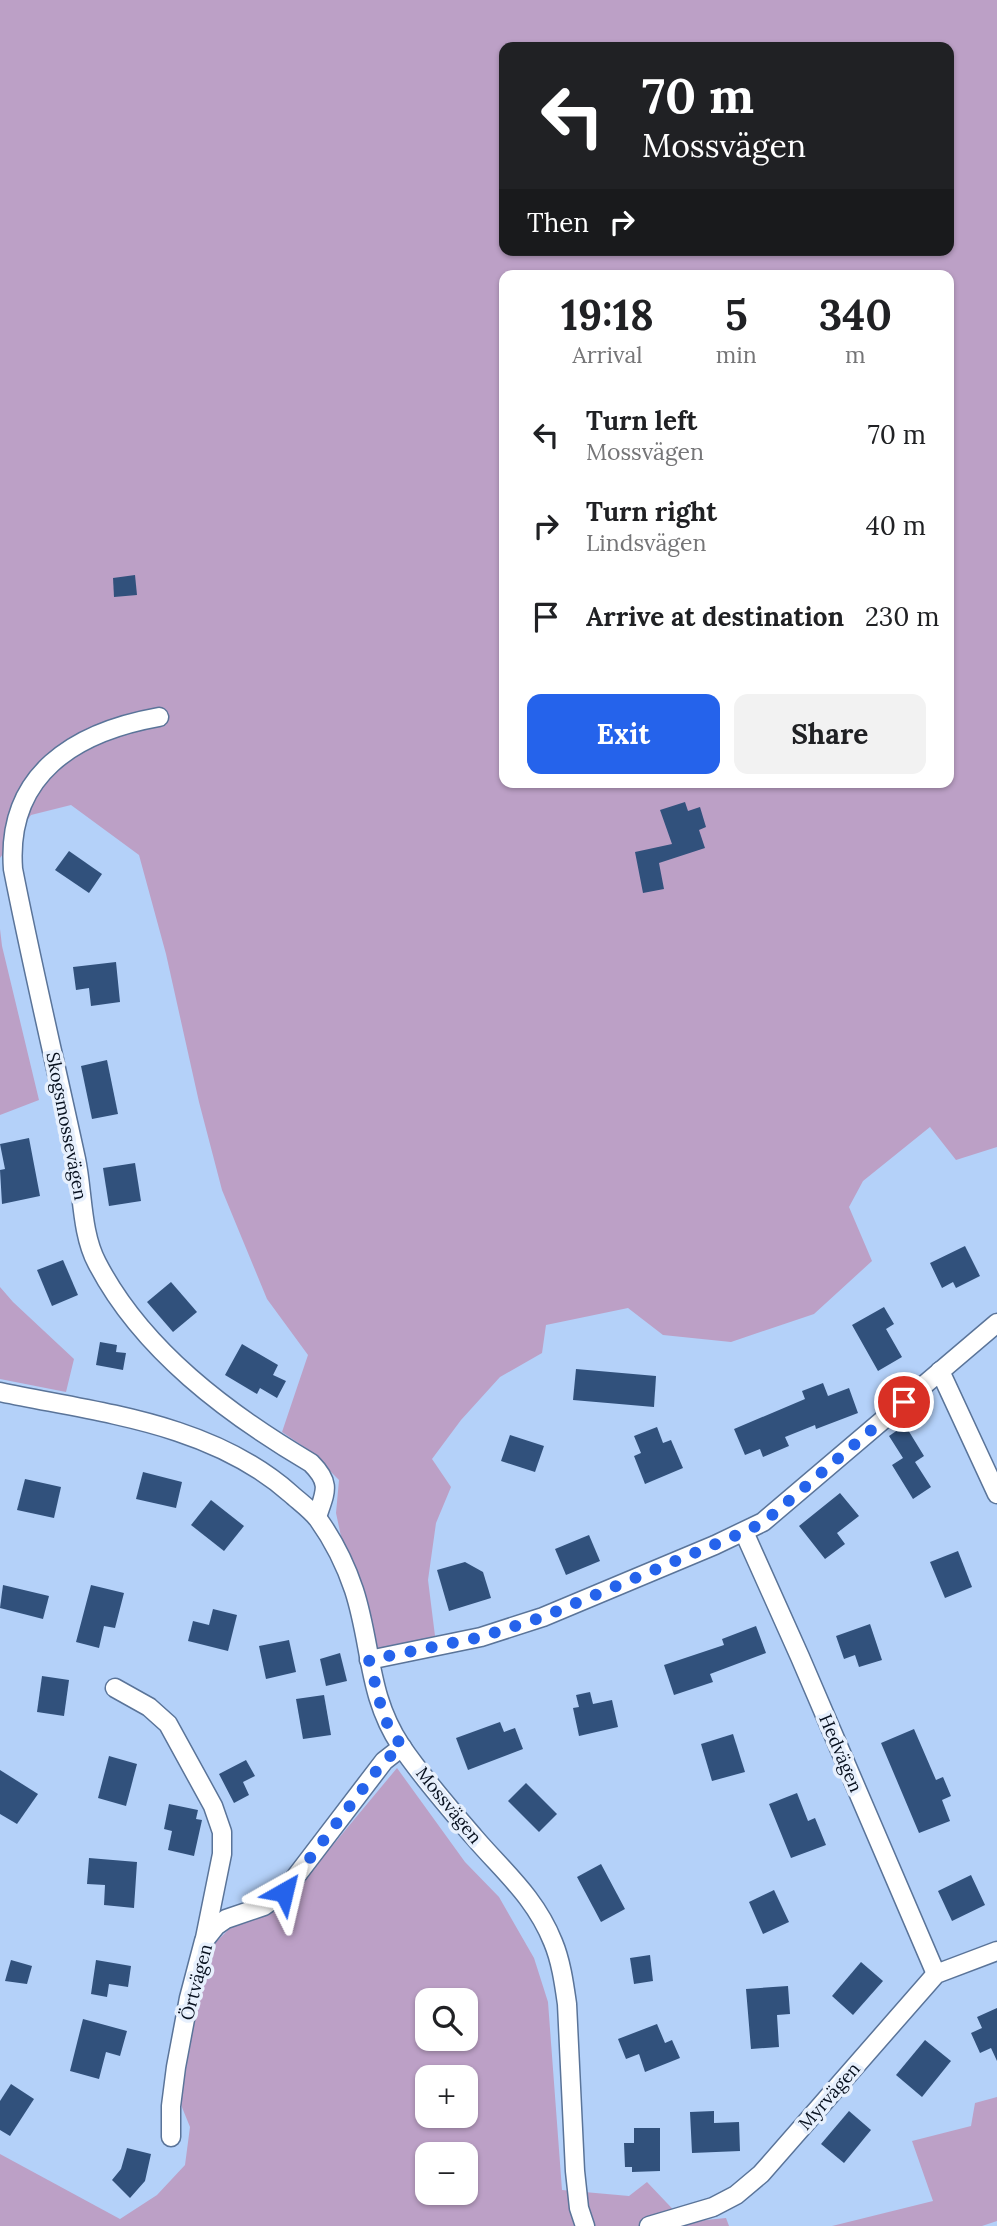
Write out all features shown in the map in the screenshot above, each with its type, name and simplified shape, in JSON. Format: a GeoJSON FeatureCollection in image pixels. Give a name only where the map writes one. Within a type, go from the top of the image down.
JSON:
{"type":"FeatureCollection","features":[{"type":"Feature","properties":{"kind":"street","name":"Skogsmossevägen"},"geometry":{"type":"LineString","coordinates":[[159,718],[94,735],[53,760],[20,806],[11,845],[13,869],[95,1260],[131,1314],[190,1378],[216,1400],[311,1463],[322,1474],[326,1482],[325,1491],[317,1517]]}},
{"type":"Feature","properties":{"kind":"street"},"geometry":{"type":"LineString","coordinates":[[369,1660],[481,1637],[543,1617],[764,1522],[997,1323]]}},
{"type":"Feature","properties":{"kind":"street"},"geometry":{"type":"LineString","coordinates":[[940,1371],[997,1494]]}},
{"type":"Feature","properties":{"kind":"street","name":"Mossvägen"},"geometry":{"type":"LineString","coordinates":[[0,1392],[162,1426],[199,1439],[237,1457],[276,1481],[317,1517],[342,1562],[354,1591],[384,1718],[402,1747],[475,1838],[517,1882],[553,1942],[564,1979],[567,2004],[575,2171],[579,2208],[585,2226]]}},
{"type":"Feature","properties":{"kind":"street","name":"Hedvägen"},"geometry":{"type":"LineString","coordinates":[[744,1532],[936,1974]]}},
{"type":"Feature","properties":{"kind":"street"},"geometry":{"type":"LineString","coordinates":[[115,1688],[149,1707],[167,1724],[213,1806],[222,1832],[222,1854],[204,1941]]}},
{"type":"Feature","properties":{"kind":"street","name":"Örtvägen"},"geometry":{"type":"LineString","coordinates":[[171,2137],[176,2067],[189,1998],[204,1941],[216,1926],[226,1919],[264,1906],[284,1892],[384,1761],[402,1747]]}},
{"type":"Feature","properties":{"kind":"street","name":"Myrvägen"},"geometry":{"type":"LineString","coordinates":[[649,2226],[713,2207],[736,2195],[761,2174],[936,1974],[997,1951]]}},
{"type":"Feature","properties":{"kind":"shaded area"},"geometry":{"type":"Polygon","coordinates":[[[0,0],[997,0],[997,1147],[956,1160],[930,1127],[863,1181],[849,1207],[872,1261],[814,1314],[731,1342],[663,1335],[628,1308],[546,1325],[542,1353],[500,1377],[461,1420],[432,1459],[451,1487],[436,1523],[428,1580],[435,1636],[375,1650],[365,1602],[342,1541],[336,1513],[339,1480],[310,1451],[282,1432],[308,1355],[267,1299],[222,1190],[166,954],[139,855],[71,805],[31,815],[0,858],[0,0]]]}},
{"type":"Feature","properties":{"kind":"shaded area"},"geometry":{"type":"Polygon","coordinates":[[[0,929],[39,1100],[0,1115],[0,929]]]}},
{"type":"Feature","properties":{"kind":"shaded area"},"geometry":{"type":"Polygon","coordinates":[[[0,1287],[74,1359],[66,1392],[0,1379],[0,1287]]]}},
{"type":"Feature","properties":{"kind":"shaded area"},"geometry":{"type":"Polygon","coordinates":[[[397,1768],[465,1862],[499,1897],[534,1958],[548,2002],[562,2190],[629,2196],[647,2182],[685,2222],[726,2218],[729,2226],[0,2226],[0,2154],[120,2219],[157,2195],[185,2165],[190,2127],[177,2095],[195,1990],[212,1946],[229,1929],[284,1900],[397,1768]]]}},
{"type":"Feature","properties":{"kind":"shaded area"},"geometry":{"type":"Polygon","coordinates":[[[997,2097],[997,2221],[982,2226],[832,2226],[933,2201],[912,2141],[971,2126],[975,2103],[997,2097]]]}},
{"type":"Feature","properties":{"kind":"building"},"geometry":{"type":"Polygon","coordinates":[[[135,575],[137,595],[114,597],[113,578],[135,575]]]}},
{"type":"Feature","properties":{"kind":"building"},"geometry":{"type":"Polygon","coordinates":[[[685,802],[688,811],[700,807],[706,827],[699,830],[705,848],[659,863],[664,889],[643,893],[635,852],[672,844],[660,810],[685,802]]]}},
{"type":"Feature","properties":{"kind":"building"},"geometry":{"type":"Polygon","coordinates":[[[69,851],[102,874],[89,893],[55,870],[69,851]]]}},
{"type":"Feature","properties":{"kind":"building"},"geometry":{"type":"Polygon","coordinates":[[[116,962],[120,1002],[91,1006],[89,988],[76,990],[73,967],[116,962]]]}},
{"type":"Feature","properties":{"kind":"building"},"geometry":{"type":"Polygon","coordinates":[[[107,1060],[118,1114],[92,1119],[81,1066],[107,1060]]]}},
{"type":"Feature","properties":{"kind":"building"},"geometry":{"type":"Polygon","coordinates":[[[29,1138],[40,1196],[2,1204],[0,1170],[5,1169],[0,1144],[29,1138]]]}},
{"type":"Feature","properties":{"kind":"building"},"geometry":{"type":"Polygon","coordinates":[[[135,1163],[141,1201],[109,1206],[103,1168],[135,1163]]]}},
{"type":"Feature","properties":{"kind":"building"},"geometry":{"type":"Polygon","coordinates":[[[965,1246],[980,1276],[956,1288],[953,1282],[942,1288],[930,1263],[965,1246]]]}},
{"type":"Feature","properties":{"kind":"building"},"geometry":{"type":"Polygon","coordinates":[[[63,1260],[78,1295],[52,1306],[37,1270],[63,1260]]]}},
{"type":"Feature","properties":{"kind":"building"},"geometry":{"type":"Polygon","coordinates":[[[171,1282],[197,1312],[173,1332],[147,1302],[171,1282]]]}},
{"type":"Feature","properties":{"kind":"building"},"geometry":{"type":"Polygon","coordinates":[[[884,1307],[894,1324],[886,1329],[902,1357],[878,1371],[852,1325],[884,1307]]]}},
{"type":"Feature","properties":{"kind":"building"},"geometry":{"type":"Polygon","coordinates":[[[100,1342],[117,1345],[116,1352],[126,1353],[123,1370],[96,1365],[100,1342]]]}},
{"type":"Feature","properties":{"kind":"building"},"geometry":{"type":"Polygon","coordinates":[[[242,1344],[278,1365],[273,1375],[286,1381],[277,1398],[260,1388],[257,1394],[225,1375],[242,1344]]]}},
{"type":"Feature","properties":{"kind":"building"},"geometry":{"type":"Polygon","coordinates":[[[576,1369],[656,1376],[654,1407],[573,1400],[576,1369]]]}},
{"type":"Feature","properties":{"kind":"building"},"geometry":{"type":"Polygon","coordinates":[[[823,1383],[828,1396],[849,1388],[858,1413],[785,1437],[789,1446],[763,1457],[760,1449],[745,1455],[734,1429],[805,1399],[802,1391],[823,1383]]]}},
{"type":"Feature","properties":{"kind":"building"},"geometry":{"type":"Polygon","coordinates":[[[905,1425],[924,1456],[915,1462],[931,1487],[913,1499],[892,1465],[903,1458],[889,1436],[905,1425]]]}},
{"type":"Feature","properties":{"kind":"building"},"geometry":{"type":"Polygon","coordinates":[[[657,1427],[663,1443],[671,1440],[683,1468],[645,1484],[634,1456],[641,1453],[634,1436],[657,1427]]]}},
{"type":"Feature","properties":{"kind":"building"},"geometry":{"type":"Polygon","coordinates":[[[510,1435],[544,1446],[535,1472],[501,1461],[510,1435]]]}},
{"type":"Feature","properties":{"kind":"building"},"geometry":{"type":"Polygon","coordinates":[[[143,1472],[182,1482],[176,1508],[136,1499],[143,1472]]]}},
{"type":"Feature","properties":{"kind":"building"},"geometry":{"type":"Polygon","coordinates":[[[25,1479],[61,1487],[54,1518],[17,1510],[25,1479]]]}},
{"type":"Feature","properties":{"kind":"building"},"geometry":{"type":"Polygon","coordinates":[[[840,1493],[859,1516],[837,1533],[845,1544],[825,1559],[799,1526],[840,1493]]]}},
{"type":"Feature","properties":{"kind":"building"},"geometry":{"type":"Polygon","coordinates":[[[211,1500],[244,1526],[224,1551],[191,1525],[211,1500]]]}},
{"type":"Feature","properties":{"kind":"building"},"geometry":{"type":"Polygon","coordinates":[[[589,1535],[600,1561],[566,1575],[555,1549],[589,1535]]]}},
{"type":"Feature","properties":{"kind":"building"},"geometry":{"type":"Polygon","coordinates":[[[958,1551],[972,1587],[945,1598],[930,1562],[958,1551]]]}},
{"type":"Feature","properties":{"kind":"building"},"geometry":{"type":"Polygon","coordinates":[[[465,1562],[483,1572],[491,1598],[449,1611],[437,1570],[465,1562]]]}},
{"type":"Feature","properties":{"kind":"building"},"geometry":{"type":"Polygon","coordinates":[[[3,1585],[49,1596],[43,1619],[0,1608],[3,1585]]]}},
{"type":"Feature","properties":{"kind":"building"},"geometry":{"type":"Polygon","coordinates":[[[91,1585],[124,1593],[115,1628],[104,1626],[99,1648],[76,1642],[91,1585]]]}},
{"type":"Feature","properties":{"kind":"building"},"geometry":{"type":"Polygon","coordinates":[[[213,1609],[237,1615],[228,1651],[188,1641],[193,1621],[209,1625],[213,1609]]]}},
{"type":"Feature","properties":{"kind":"building"},"geometry":{"type":"Polygon","coordinates":[[[870,1624],[882,1660],[859,1667],[855,1655],[844,1659],[836,1636],[870,1624]]]}},
{"type":"Feature","properties":{"kind":"building"},"geometry":{"type":"Polygon","coordinates":[[[756,1626],[766,1653],[710,1674],[713,1682],[674,1695],[664,1665],[724,1645],[722,1639],[756,1626]]]}},
{"type":"Feature","properties":{"kind":"building"},"geometry":{"type":"Polygon","coordinates":[[[289,1640],[296,1672],[266,1679],[259,1646],[289,1640]]]}},
{"type":"Feature","properties":{"kind":"building"},"geometry":{"type":"Polygon","coordinates":[[[340,1653],[347,1681],[326,1686],[320,1659],[340,1653]]]}},
{"type":"Feature","properties":{"kind":"building"},"geometry":{"type":"Polygon","coordinates":[[[42,1676],[69,1680],[64,1716],[37,1712],[42,1676]]]}},
{"type":"Feature","properties":{"kind":"building"},"geometry":{"type":"Polygon","coordinates":[[[590,1692],[593,1704],[612,1700],[618,1727],[579,1736],[573,1708],[579,1707],[576,1695],[590,1692]]]}},
{"type":"Feature","properties":{"kind":"building"},"geometry":{"type":"Polygon","coordinates":[[[324,1695],[331,1735],[303,1739],[296,1699],[324,1695]]]}},
{"type":"Feature","properties":{"kind":"building"},"geometry":{"type":"Polygon","coordinates":[[[500,1722],[504,1732],[515,1728],[523,1749],[468,1770],[456,1738],[500,1722]]]}},
{"type":"Feature","properties":{"kind":"building"},"geometry":{"type":"Polygon","coordinates":[[[914,1729],[936,1780],[943,1777],[951,1796],[942,1800],[950,1821],[919,1833],[881,1743],[914,1729]]]}},
{"type":"Feature","properties":{"kind":"building"},"geometry":{"type":"Polygon","coordinates":[[[733,1734],[745,1772],[712,1781],[701,1744],[733,1734]]]}},
{"type":"Feature","properties":{"kind":"building"},"geometry":{"type":"Polygon","coordinates":[[[109,1756],[137,1764],[126,1806],[98,1798],[109,1756]]]}},
{"type":"Feature","properties":{"kind":"building"},"geometry":{"type":"Polygon","coordinates":[[[246,1760],[255,1776],[243,1782],[249,1795],[234,1803],[219,1774],[246,1760]]]}},
{"type":"Feature","properties":{"kind":"building"},"geometry":{"type":"Polygon","coordinates":[[[0,1770],[38,1794],[17,1824],[0,1814],[0,1770]]]}},
{"type":"Feature","properties":{"kind":"building"},"geometry":{"type":"Polygon","coordinates":[[[526,1783],[557,1814],[539,1832],[508,1801],[526,1783]]]}},
{"type":"Feature","properties":{"kind":"building"},"geometry":{"type":"Polygon","coordinates":[[[797,1793],[808,1821],[815,1818],[826,1845],[791,1858],[769,1804],[797,1793]]]}},
{"type":"Feature","properties":{"kind":"building"},"geometry":{"type":"Polygon","coordinates":[[[169,1804],[198,1810],[196,1819],[202,1820],[194,1856],[168,1850],[172,1831],[164,1829],[169,1804]]]}},
{"type":"Feature","properties":{"kind":"building"},"geometry":{"type":"Polygon","coordinates":[[[89,1858],[137,1862],[134,1908],[104,1905],[105,1885],[87,1884],[89,1858]]]}},
{"type":"Feature","properties":{"kind":"building"},"geometry":{"type":"Polygon","coordinates":[[[601,1864],[625,1909],[601,1922],[577,1877],[601,1864]]]}},
{"type":"Feature","properties":{"kind":"building"},"geometry":{"type":"Polygon","coordinates":[[[971,1875],[985,1905],[952,1921],[938,1891],[971,1875]]]}},
{"type":"Feature","properties":{"kind":"building"},"geometry":{"type":"Polygon","coordinates":[[[774,1890],[789,1922],[763,1934],[749,1902],[774,1890]]]}},
{"type":"Feature","properties":{"kind":"building"},"geometry":{"type":"Polygon","coordinates":[[[650,1955],[653,1981],[634,1984],[630,1958],[650,1955]]]}},
{"type":"Feature","properties":{"kind":"building"},"geometry":{"type":"Polygon","coordinates":[[[11,1960],[32,1966],[27,1984],[5,1981],[11,1960]]]}},
{"type":"Feature","properties":{"kind":"building"},"geometry":{"type":"Polygon","coordinates":[[[96,1960],[131,1966],[128,1987],[109,1984],[107,1997],[91,1994],[96,1960]]]}},
{"type":"Feature","properties":{"kind":"building"},"geometry":{"type":"Polygon","coordinates":[[[861,1962],[883,1981],[853,2015],[832,1996],[861,1962]]]}},
{"type":"Feature","properties":{"kind":"building"},"geometry":{"type":"Polygon","coordinates":[[[788,1986],[790,2014],[777,2015],[779,2047],[751,2049],[746,1989],[788,1986]]]}},
{"type":"Feature","properties":{"kind":"building"},"geometry":{"type":"Polygon","coordinates":[[[997,2008],[997,2061],[991,2048],[980,2053],[971,2033],[982,2028],[977,2017],[997,2008]]]}},
{"type":"Feature","properties":{"kind":"building"},"geometry":{"type":"Polygon","coordinates":[[[83,2019],[127,2031],[120,2056],[106,2052],[99,2079],[70,2071],[83,2019]]]}},
{"type":"Feature","properties":{"kind":"building"},"geometry":{"type":"Polygon","coordinates":[[[657,2024],[665,2043],[672,2040],[680,2058],[645,2072],[639,2054],[626,2059],[618,2039],[657,2024]]]}},
{"type":"Feature","properties":{"kind":"building"},"geometry":{"type":"Polygon","coordinates":[[[925,2040],[951,2061],[922,2097],[896,2075],[925,2040]]]}},
{"type":"Feature","properties":{"kind":"building"},"geometry":{"type":"Polygon","coordinates":[[[11,2084],[34,2099],[10,2136],[0,2130],[0,2101],[11,2084]]]}},
{"type":"Feature","properties":{"kind":"building"},"geometry":{"type":"Polygon","coordinates":[[[714,2111],[714,2123],[739,2122],[740,2151],[692,2153],[690,2112],[714,2111]]]}},
{"type":"Feature","properties":{"kind":"building"},"geometry":{"type":"Polygon","coordinates":[[[849,2111],[871,2130],[844,2163],[821,2144],[849,2111]]]}},
{"type":"Feature","properties":{"kind":"building"},"geometry":{"type":"Polygon","coordinates":[[[634,2128],[660,2128],[660,2171],[632,2172],[632,2167],[625,2167],[624,2143],[634,2143],[634,2128]]]}},
{"type":"Feature","properties":{"kind":"building"},"geometry":{"type":"Polygon","coordinates":[[[127,2148],[151,2154],[145,2181],[130,2198],[112,2180],[121,2169],[127,2148]]]}},
{"type":"Feature","properties":{"kind":"route"},"geometry":{"type":"LineString","coordinates":[[284,1892],[384,1761],[402,1747],[384,1718],[369,1660],[481,1637],[543,1617],[744,1532],[764,1522],[904,1402]]}}]}
